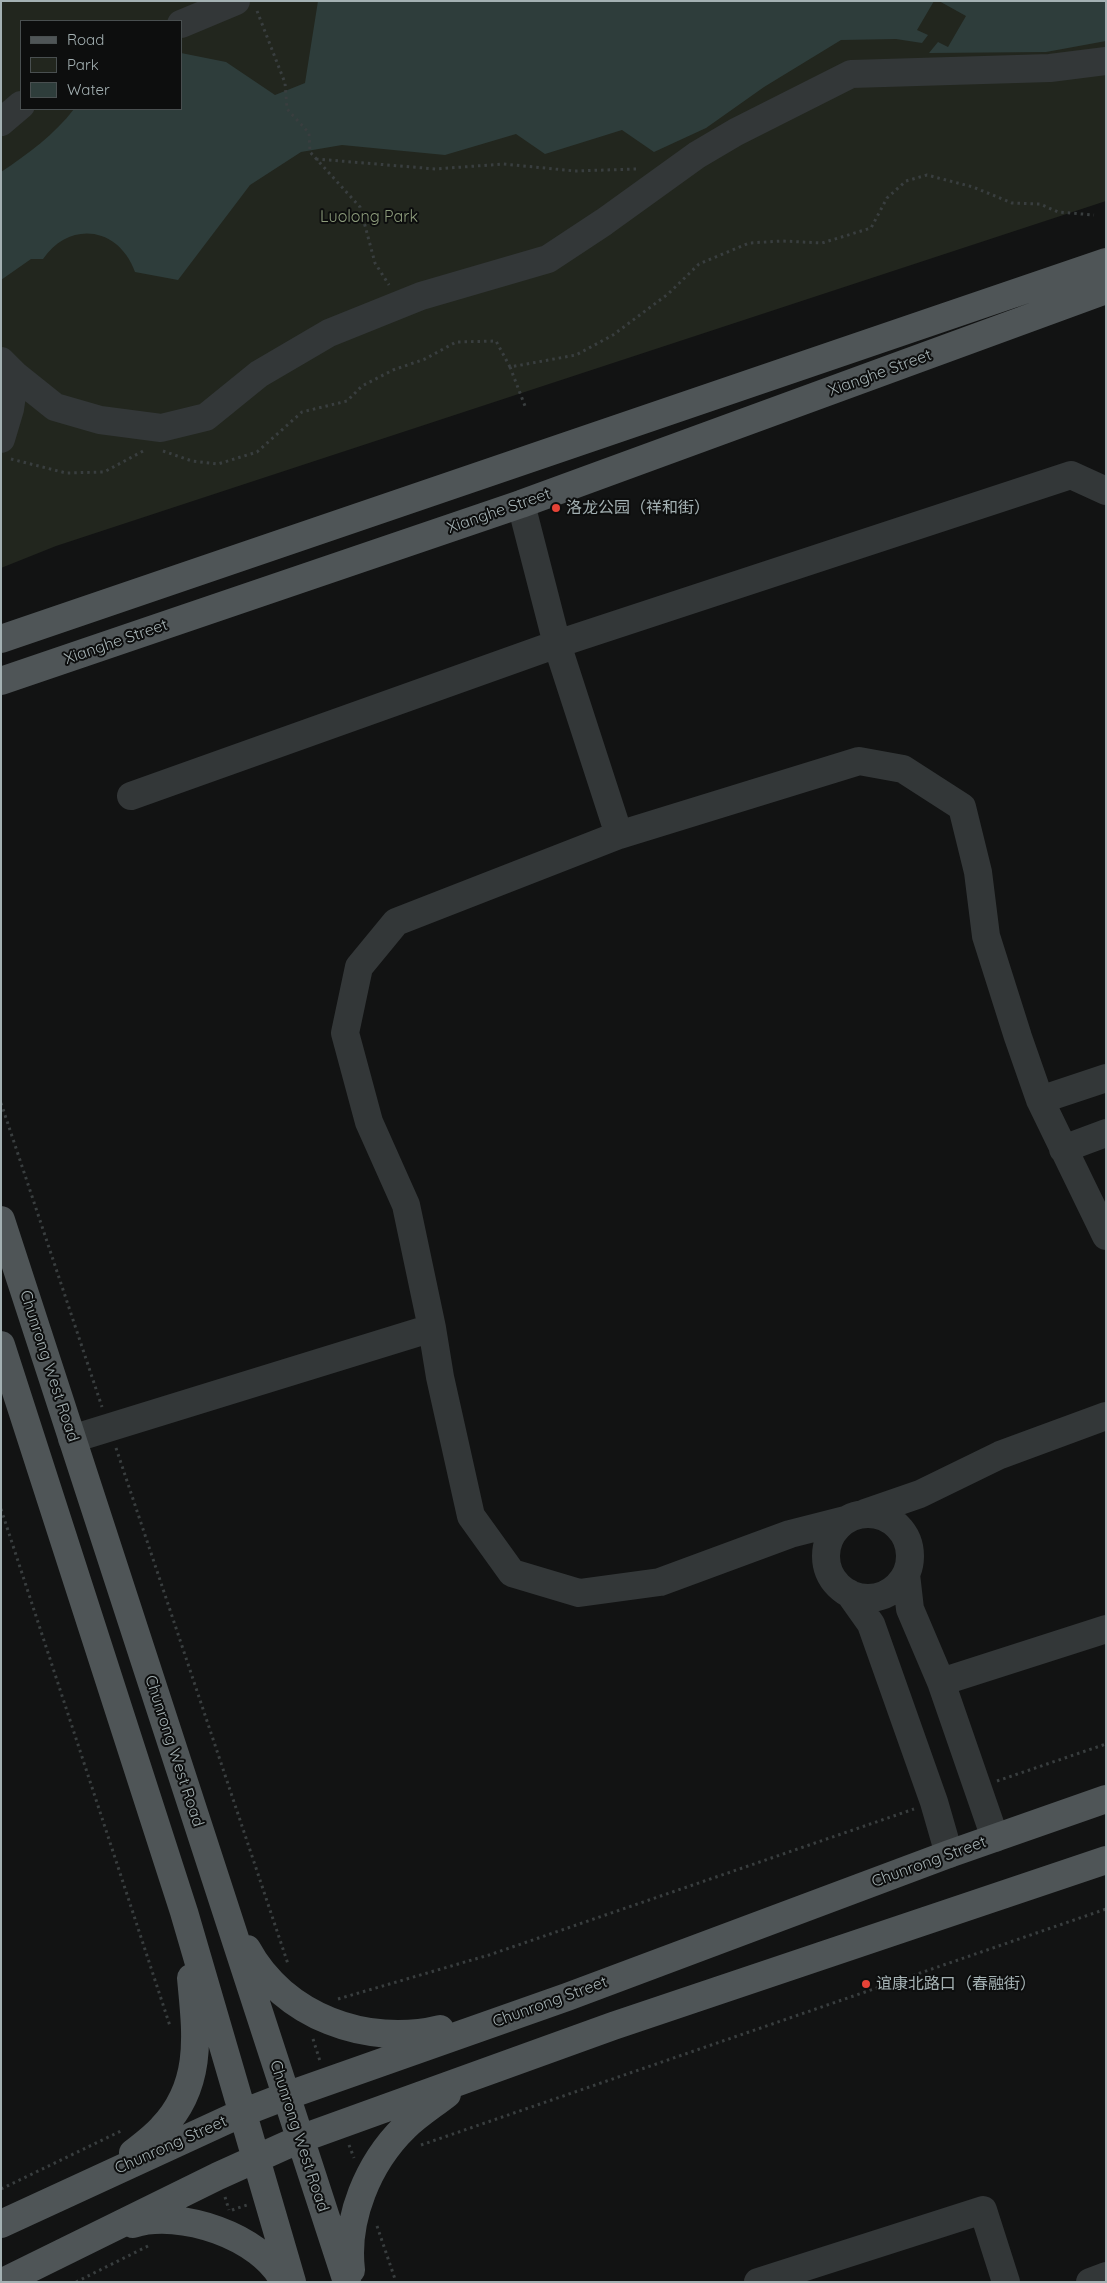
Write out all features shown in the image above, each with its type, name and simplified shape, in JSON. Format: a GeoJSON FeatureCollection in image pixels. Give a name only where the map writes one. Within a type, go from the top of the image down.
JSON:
{"type":"FeatureCollection","features":[{"type":"Feature","properties":{"kind":"main road","name":"Xianghe Street"},"geometry":{"type":"LineString","coordinates":[[1,639],[1106,262]]}},
{"type":"Feature","properties":{"kind":"main road","name":"Xianghe Street"},"geometry":{"type":"LineString","coordinates":[[1,681],[521,504],[1106,290]]}},
{"type":"Feature","properties":{"kind":"main road","name":"Chunrong West Road"},"geometry":{"type":"LineString","coordinates":[[1,1220],[347,2282]]}},
{"type":"Feature","properties":{"kind":"main road"},"geometry":{"type":"LineString","coordinates":[[1,1345],[184,1912],[292,2282]]}},
{"type":"Feature","properties":{"kind":"main road","name":"Chunrong Street"},"geometry":{"type":"LineString","coordinates":[[1,2224],[242,2113],[286,2096],[567,1996],[949,1854],[1106,1799]]}},
{"type":"Feature","properties":{"kind":"main road"},"geometry":{"type":"LineString","coordinates":[[3,2282],[84,2240],[256,2157],[300,2139],[613,2026],[1106,1860]]}},
{"type":"Feature","properties":{"kind":"main road"},"geometry":{"type":"LineString","coordinates":[[223,1902],[256,1964],[283,1993],[303,2009],[355,2029],[402,2034],[435,2030],[567,1996]]}},
{"type":"Feature","properties":{"kind":"main road"},"geometry":{"type":"LineString","coordinates":[[111,2173],[167,2122],[180,2102],[192,2073],[196,2039],[184,1912]]}},
{"type":"Feature","properties":{"kind":"main road"},"geometry":{"type":"LineString","coordinates":[[353,2282],[349,2254],[351,2234],[355,2214],[369,2176],[405,2126],[469,2078]]}},
{"type":"Feature","properties":{"kind":"main road"},"geometry":{"type":"LineString","coordinates":[[84,2240],[138,2223],[176,2220],[195,2223],[214,2228],[251,2247],[267,2260],[284,2282]]}},
{"type":"Feature","properties":{"kind":"street"},"geometry":{"type":"LineString","coordinates":[[182,24],[246,6]]}},
{"type":"Feature","properties":{"kind":"street"},"geometry":{"type":"LineString","coordinates":[[8,368],[55,407],[100,420],[161,428],[206,416],[259,374],[329,333],[421,296],[548,259],[604,222],[696,155],[736,132],[851,74],[1050,68],[1106,61]]}},
{"type":"Feature","properties":{"kind":"street"},"geometry":{"type":"LineString","coordinates":[[1,122],[20,106]]}},
{"type":"Feature","properties":{"kind":"street"},"geometry":{"type":"LineString","coordinates":[[5,449],[10,409],[8,368]]}},
{"type":"Feature","properties":{"kind":"street"},"geometry":{"type":"LineString","coordinates":[[131,796],[557,644],[1071,475],[1106,492]]}},
{"type":"Feature","properties":{"kind":"street"},"geometry":{"type":"LineString","coordinates":[[521,504],[557,644],[619,835]]}},
{"type":"Feature","properties":{"kind":"street"},"geometry":{"type":"LineString","coordinates":[[1106,1236],[1040,1100],[986,936],[978,872],[962,807],[903,769],[859,761],[619,835],[396,922],[359,967],[345,1033],[368,1122],[406,1205],[432,1328],[440,1377],[471,1516],[512,1573],[579,1593],[660,1582],[790,1534],[855,1517],[920,1494],[1000,1455],[1106,1416]]}},
{"type":"Feature","properties":{"kind":"street"},"geometry":{"type":"LineString","coordinates":[[1040,1100],[1106,1078]]}},
{"type":"Feature","properties":{"kind":"street"},"geometry":{"type":"LineString","coordinates":[[1063,1149],[1106,1133]]}},
{"type":"Feature","properties":{"kind":"street"},"geometry":{"type":"LineString","coordinates":[[72,1438],[432,1328]]}},
{"type":"Feature","properties":{"kind":"street"},"geometry":{"type":"LineString","coordinates":[[904,1532],[910,1509],[920,1494]]}},
{"type":"Feature","properties":{"kind":"street"},"geometry":{"type":"LineString","coordinates":[[826,1558],[830,1537],[855,1517],[887,1518],[904,1532],[911,1553],[906,1574],[900,1584],[882,1596],[860,1597],[849,1593]]}},
{"type":"Feature","properties":{"kind":"street"},"geometry":{"type":"LineString","coordinates":[[790,1534],[811,1542],[826,1558],[833,1579],[849,1593],[871,1624],[934,1802],[949,1854]]}},
{"type":"Feature","properties":{"kind":"street"},"geometry":{"type":"LineString","coordinates":[[906,1574],[910,1609],[942,1682],[995,1838]]}},
{"type":"Feature","properties":{"kind":"street"},"geometry":{"type":"LineString","coordinates":[[942,1682],[1106,1629]]}},
{"type":"Feature","properties":{"kind":"street"},"geometry":{"type":"LineString","coordinates":[[758,2282],[983,2210],[1006,2282]]}},
{"type":"Feature","properties":{"kind":"street"},"geometry":{"type":"LineString","coordinates":[[1090,2282],[1106,2276]]}},
{"type":"Feature","properties":{"kind":"path"},"geometry":{"type":"LineString","coordinates":[[246,6],[285,83],[287,108],[309,133],[310,152],[360,207],[375,263],[401,304]]}},
{"type":"Feature","properties":{"kind":"path"},"geometry":{"type":"LineString","coordinates":[[316,159],[436,169],[503,164],[575,171],[642,169],[668,175]]}},
{"type":"Feature","properties":{"kind":"path"},"geometry":{"type":"LineString","coordinates":[[510,367],[576,355],[614,335],[668,294],[699,264],[749,243],[783,241],[822,243],[871,228],[886,198],[906,181],[928,175],[972,187],[1012,203],[1040,204],[1058,212],[1094,215]]}},
{"type":"Feature","properties":{"kind":"path"},"geometry":{"type":"LineString","coordinates":[[159,450],[192,461],[218,464],[257,452],[302,412],[347,401],[362,386],[393,370],[426,359],[456,342],[496,341],[510,367],[525,406]]}},
{"type":"Feature","properties":{"kind":"path"},"geometry":{"type":"LineString","coordinates":[[5,449],[66,473],[104,472],[151,447]]}},
{"type":"Feature","properties":{"kind":"path"},"geometry":{"type":"LineString","coordinates":[[1,1103],[268,1904]]}},
{"type":"Feature","properties":{"kind":"path"},"geometry":{"type":"LineString","coordinates":[[1,1509],[172,2031]]}},
{"type":"Feature","properties":{"kind":"path"},"geometry":{"type":"LineString","coordinates":[[979,1787],[1106,1744]]}},
{"type":"Feature","properties":{"kind":"path"},"geometry":{"type":"LineString","coordinates":[[303,2009],[489,1955],[934,1802]]}},
{"type":"Feature","properties":{"kind":"path"},"geometry":{"type":"LineString","coordinates":[[463,2130],[1106,1909]]}},
{"type":"Feature","properties":{"kind":"path"},"geometry":{"type":"LineString","coordinates":[[218,2176],[229,2211]]}},
{"type":"Feature","properties":{"kind":"green space","name":"Luolong Park"},"geometry":{"type":"Polygon","coordinates":[[[1,1],[1106,1],[1106,201],[56,546],[1,568],[1,1]]]}},
{"type":"Feature","properties":{"kind":"water"},"geometry":{"type":"Polygon","coordinates":[[[318,1],[934,1],[917,30],[928,35],[922,43],[896,39],[841,40],[764,87],[706,128],[654,152],[622,130],[545,154],[516,134],[445,155],[342,145],[301,152],[250,185],[178,280],[135,272],[128,257],[118,246],[106,238],[93,234],[80,234],[67,238],[54,247],[43,259],[31,259],[1,280],[1,172],[40,143],[73,110],[182,110],[182,53],[226,62],[275,95],[305,83],[318,1]]]}},
{"type":"Feature","properties":{"kind":"water"},"geometry":{"type":"Polygon","coordinates":[[[939,1],[1106,1],[1106,41],[1046,52],[929,53],[938,42],[948,47],[966,16],[939,1]]]}},
{"type":"Feature","properties":{"kind":"place","name":"洛龙公园（祥和街）"},"geometry":{"type":"Point","coordinates":[556,508]}},
{"type":"Feature","properties":{"kind":"place","name":"谊康北路口（春融街）"},"geometry":{"type":"Point","coordinates":[866,1984]}}]}
